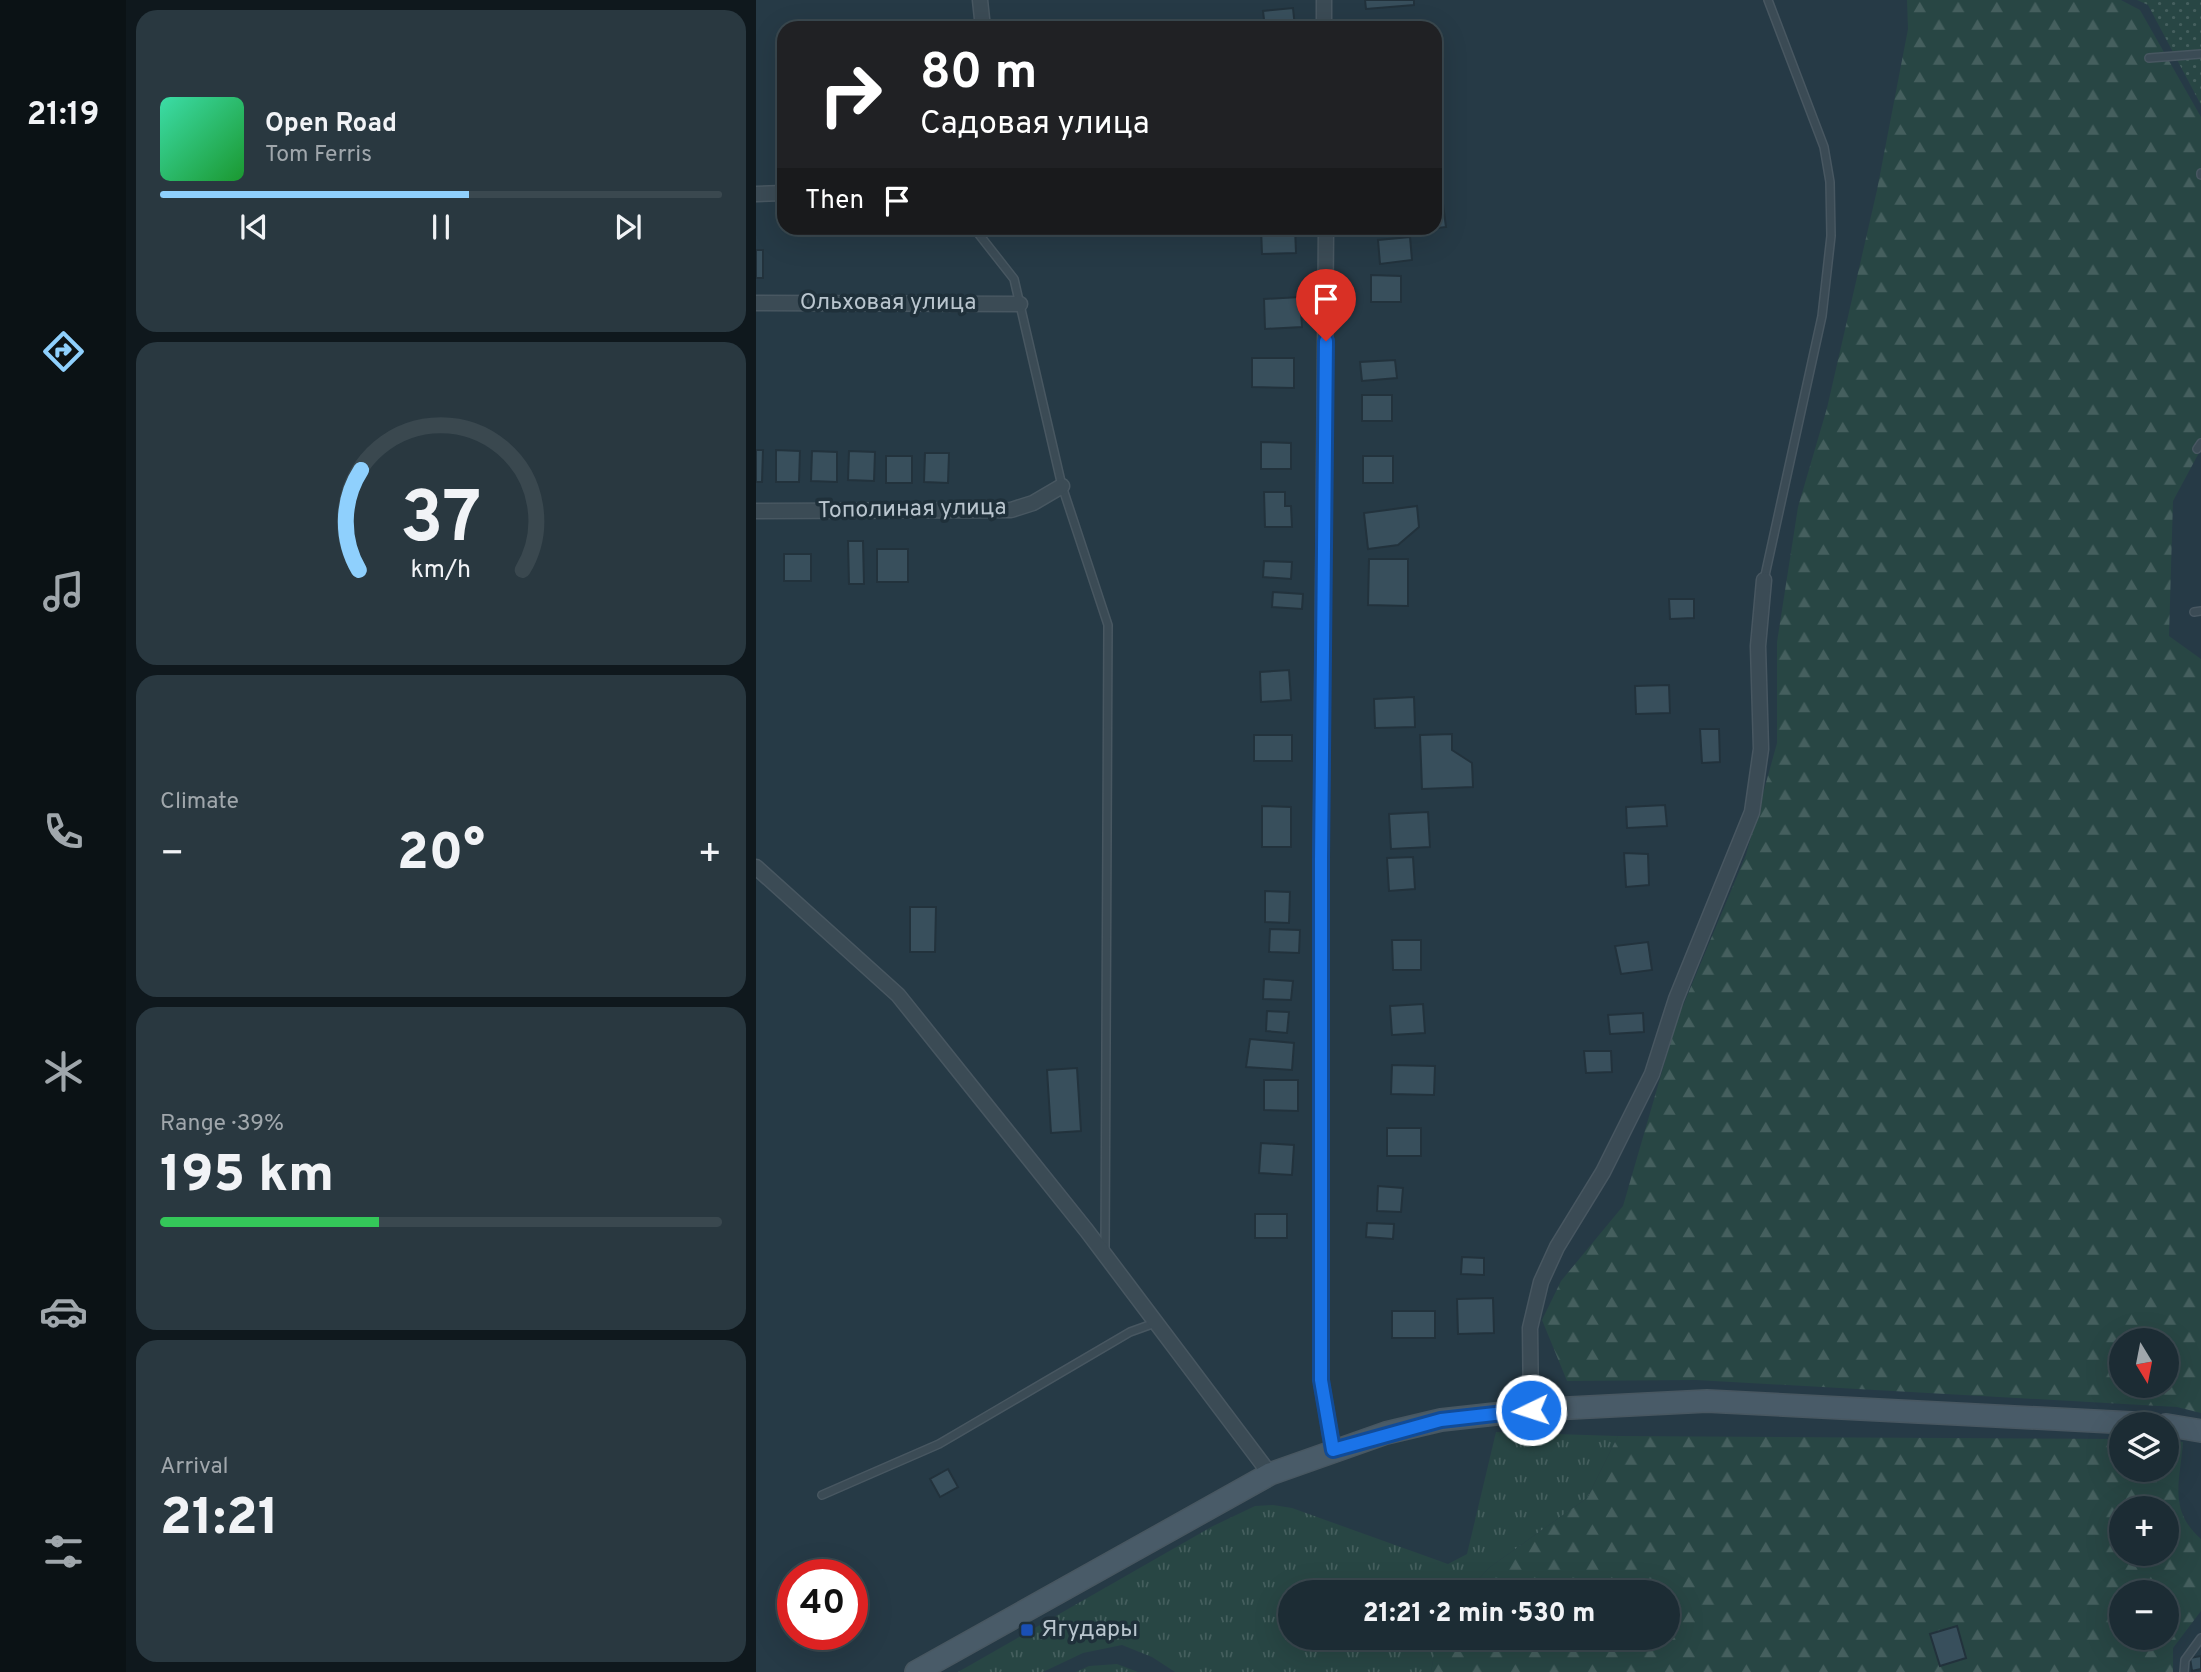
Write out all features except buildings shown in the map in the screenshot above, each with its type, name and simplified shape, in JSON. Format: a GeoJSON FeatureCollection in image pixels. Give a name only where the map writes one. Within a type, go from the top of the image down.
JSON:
{"type":"FeatureCollection","features":[{"type":"Feature","properties":{"kind":"street"},"geometry":{"type":"LineString","coordinates":[[980,0],[982,21]]}},
{"type":"Feature","properties":{"kind":"street"},"geometry":{"type":"LineString","coordinates":[[1324,0],[1324,21]]}},
{"type":"Feature","properties":{"kind":"street"},"geometry":{"type":"LineString","coordinates":[[756,194],[777,193]]}},
{"type":"Feature","properties":{"kind":"street"},"geometry":{"type":"LineString","coordinates":[[1326,235],[1321,859],[1321,1380],[1333,1450]]}},
{"type":"Feature","properties":{"kind":"street","name":"Ольховая улица"},"geometry":{"type":"LineString","coordinates":[[756,303],[1020,303]]}},
{"type":"Feature","properties":{"kind":"street","name":"Тополиная улица"},"geometry":{"type":"LineString","coordinates":[[756,511],[1012,510],[1033,503],[1062,486]]}},
{"type":"Feature","properties":{"kind":"street"},"geometry":{"type":"LineString","coordinates":[[1531,1410],[1531,1328],[1541,1282],[1652,1074],[1676,999],[1752,812],[1761,749],[1758,646],[1764,580]]}},
{"type":"Feature","properties":{"kind":"street"},"geometry":{"type":"LineString","coordinates":[[756,867],[898,995],[1105,1257],[1270,1474]]}},
{"type":"Feature","properties":{"kind":"street"},"geometry":{"type":"LineString","coordinates":[[916,1672],[1270,1474],[1333,1450],[1441,1420],[1531,1410],[1707,1401],[2109,1422]]}},
{"type":"Feature","properties":{"kind":"street"},"geometry":{"type":"LineString","coordinates":[[2179,1427],[2201,1431]]}},
{"type":"Feature","properties":{"kind":"lane"},"geometry":{"type":"LineString","coordinates":[[1764,580],[1822,316],[1831,236],[1830,182],[1824,147],[1768,0]]}},
{"type":"Feature","properties":{"kind":"lane"},"geometry":{"type":"LineString","coordinates":[[2149,58],[2201,54]]}},
{"type":"Feature","properties":{"kind":"lane"},"geometry":{"type":"LineString","coordinates":[[979,235],[1014,279],[1062,486],[1108,625],[1105,1257]]}},
{"type":"Feature","properties":{"kind":"lane"},"geometry":{"type":"LineString","coordinates":[[2201,443],[2197,449],[2201,449]]}},
{"type":"Feature","properties":{"kind":"lane"},"geometry":{"type":"LineString","coordinates":[[822,1495],[939,1444],[1130,1332],[1155,1323]]}},
{"type":"Feature","properties":{"kind":"lane"},"geometry":{"type":"LineString","coordinates":[[2185,1672],[2185,1660],[2201,1639]]}},
{"type":"Feature","properties":{"kind":"green space"},"geometry":{"type":"Polygon","coordinates":[[[1907,0],[2121,0],[2140,10],[2201,117],[2201,449],[2173,501],[2169,636],[2201,659],[2201,1413],[2177,1407],[1696,1380],[1567,1381],[1542,1320],[1561,1281],[1623,1206],[1677,1020],[1746,855],[1777,743],[1777,642],[1798,507],[1827,408],[1877,190],[1908,29],[1907,0]]]}},
{"type":"Feature","properties":{"kind":"green space"},"geometry":{"type":"Polygon","coordinates":[[[2137,0],[2201,0],[2201,105],[2148,5],[2137,0]]]}},
{"type":"Feature","properties":{"kind":"green space"},"geometry":{"type":"Polygon","coordinates":[[[1496,1432],[1618,1436],[1587,1498],[1490,1567],[1478,1580],[1278,1580],[1278,1650],[1435,1650],[1431,1672],[1175,1672],[1152,1657],[1122,1645],[1083,1653],[1043,1672],[958,1672],[1213,1526],[1255,1506],[1292,1508],[1448,1564],[1467,1554],[1496,1432]]]}},
{"type":"Feature","properties":{"kind":"green space"},"geometry":{"type":"Polygon","coordinates":[[[1618,1436],[2109,1439],[2109,1482],[2179,1482],[2178,1496],[2109,1496],[2109,1566],[2179,1566],[2179,1500],[2184,1517],[2201,1539],[2201,1611],[2179,1640],[2179,1580],[2109,1580],[2109,1650],[2173,1650],[2173,1672],[1431,1672],[1435,1650],[1680,1650],[1680,1580],[1478,1580],[1490,1567],[1587,1498],[1618,1436]]]}},
{"type":"Feature","properties":{"kind":"green space"},"geometry":{"type":"Polygon","coordinates":[[[2179,1442],[2183,1442],[2179,1482],[2179,1442]]]}},
{"type":"Feature","properties":{"kind":"green space"},"geometry":{"type":"Polygon","coordinates":[[[1117,1664],[1138,1672],[1076,1672],[1089,1666],[1117,1664]]]}},
{"type":"Feature","properties":{"kind":"place","name":"Ягудары"},"geometry":{"type":"Point","coordinates":[1027,1630]}},
{"type":"Feature","properties":{"kind":"route"},"geometry":{"type":"LineString","coordinates":[[1326,341],[1321,859],[1321,1380],[1324,1412],[1333,1450],[1386,1433],[1441,1420],[1531,1410]]}}]}
